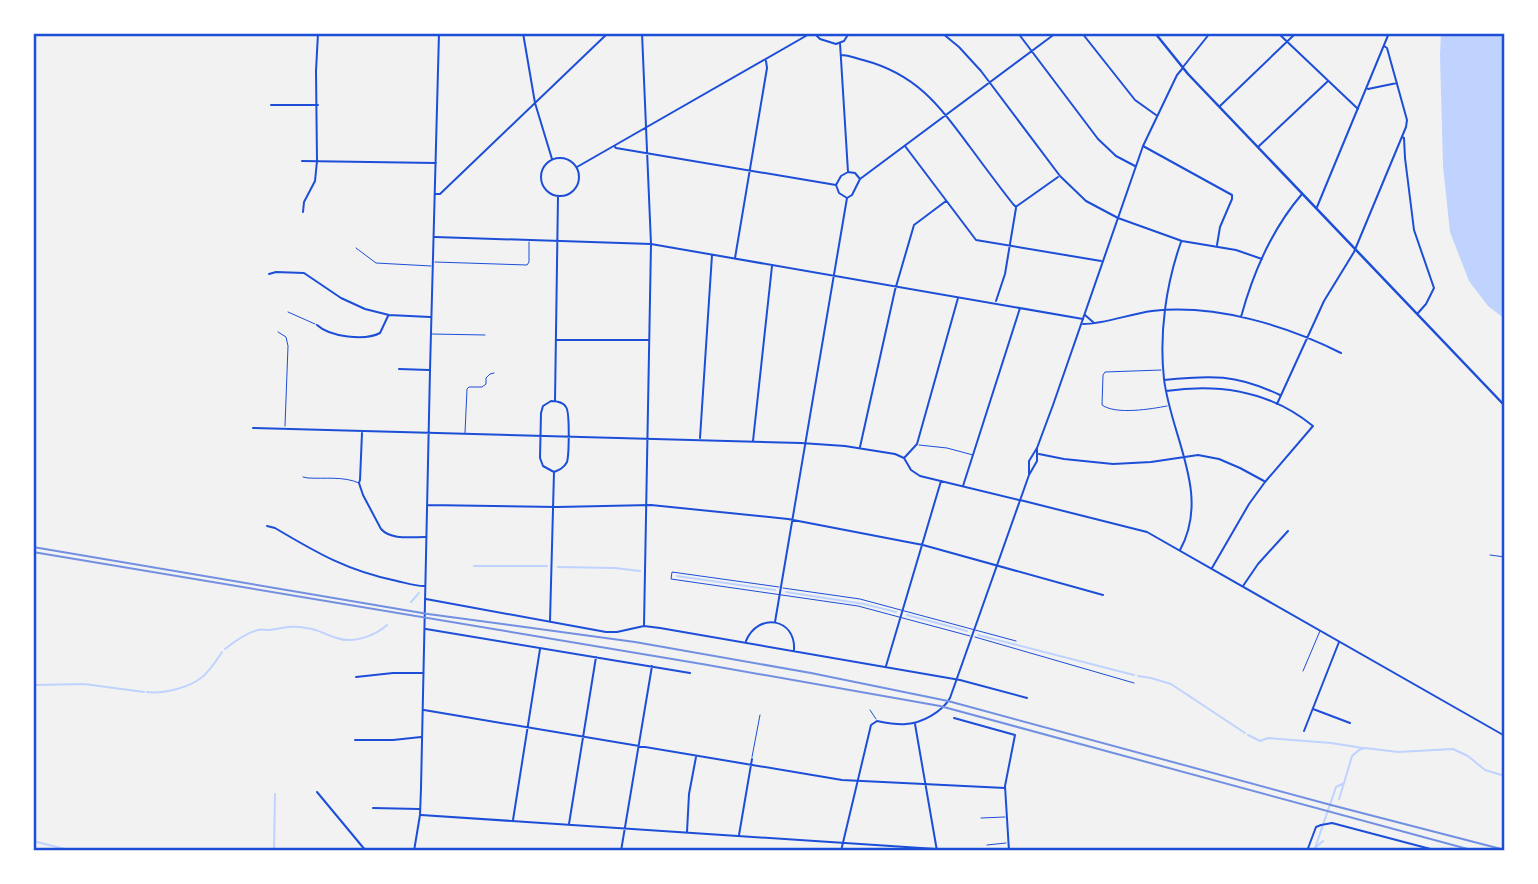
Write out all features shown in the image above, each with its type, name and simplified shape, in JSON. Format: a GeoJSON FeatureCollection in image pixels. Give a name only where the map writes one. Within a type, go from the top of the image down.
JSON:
{"type":"FeatureCollection","features":[{"type":"Feature","properties":{"kind":"main road"},"geometry":{"type":"LineString","coordinates":[[1155,33],[1182,68],[1505,406]]}},
{"type":"Feature","properties":{"kind":"street"},"geometry":{"type":"LineString","coordinates":[[303,212],[304,202],[315,181],[317,161],[318,33]]}},
{"type":"Feature","properties":{"kind":"street"},"geometry":{"type":"LineString","coordinates":[[414,851],[420,815],[439,33]]}},
{"type":"Feature","properties":{"kind":"street"},"geometry":{"type":"LineString","coordinates":[[523,33],[535,103],[552,159]]}},
{"type":"Feature","properties":{"kind":"street"},"geometry":{"type":"LineString","coordinates":[[435,194],[440,194],[608,33]]}},
{"type":"Feature","properties":{"kind":"street"},"geometry":{"type":"LineString","coordinates":[[642,33],[651,244],[644,626]]}},
{"type":"Feature","properties":{"kind":"street"},"geometry":{"type":"LineString","coordinates":[[577,167],[813,33],[828,43],[836,44],[849,33]]}},
{"type":"Feature","properties":{"kind":"street"},"geometry":{"type":"LineString","coordinates":[[942,33],[968,56],[1060,176],[1082,198],[1118,218],[1182,241],[1236,250],[1262,259]]}},
{"type":"Feature","properties":{"kind":"street"},"geometry":{"type":"LineString","coordinates":[[1018,33],[1098,139],[1116,156],[1136,166]]}},
{"type":"Feature","properties":{"kind":"street"},"geometry":{"type":"LineString","coordinates":[[846,198],[852,195],[860,179],[1056,33]]}},
{"type":"Feature","properties":{"kind":"street"},"geometry":{"type":"LineString","coordinates":[[1082,33],[1135,100],[1157,116]]}},
{"type":"Feature","properties":{"kind":"street"},"geometry":{"type":"LineString","coordinates":[[1029,475],[1029,461],[1037,448],[1143,146],[1177,75],[1209,33]]}},
{"type":"Feature","properties":{"kind":"street"},"geometry":{"type":"LineString","coordinates":[[1278,33],[1359,110]]}},
{"type":"Feature","properties":{"kind":"street"},"geometry":{"type":"LineString","coordinates":[[1220,107],[1296,33]]}},
{"type":"Feature","properties":{"kind":"street"},"geometry":{"type":"LineString","coordinates":[[1316,208],[1389,33]]}},
{"type":"Feature","properties":{"kind":"street"},"geometry":{"type":"LineString","coordinates":[[840,43],[848,172]]}},
{"type":"Feature","properties":{"kind":"street"},"geometry":{"type":"LineString","coordinates":[[1277,404],[1324,301],[1356,249],[1402,137],[1407,120],[1387,48],[1384,46]]}},
{"type":"Feature","properties":{"kind":"street"},"geometry":{"type":"LineString","coordinates":[[841,55],[873,62],[895,72],[930,96],[1016,207]]}},
{"type":"Feature","properties":{"kind":"street"},"geometry":{"type":"LineString","coordinates":[[735,258],[767,68],[765,60]]}},
{"type":"Feature","properties":{"kind":"street"},"geometry":{"type":"LineString","coordinates":[[1258,147],[1328,81]]}},
{"type":"Feature","properties":{"kind":"street"},"geometry":{"type":"LineString","coordinates":[[1367,88],[1396,83]]}},
{"type":"Feature","properties":{"kind":"street"},"geometry":{"type":"LineString","coordinates":[[271,105],[318,105]]}},
{"type":"Feature","properties":{"kind":"street"},"geometry":{"type":"LineString","coordinates":[[1402,137],[1414,233],[1434,288],[1418,314]]}},
{"type":"Feature","properties":{"kind":"street"},"geometry":{"type":"LineString","coordinates":[[614,146],[647,154],[836,185]]}},
{"type":"Feature","properties":{"kind":"street"},"geometry":{"type":"LineString","coordinates":[[905,146],[975,239],[1102,262]]}},
{"type":"Feature","properties":{"kind":"street"},"geometry":{"type":"LineString","coordinates":[[1143,146],[1231,194],[1232,200],[1220,228],[1217,246]]}},
{"type":"Feature","properties":{"kind":"street"},"geometry":{"type":"LineString","coordinates":[[561,157],[577,167],[577,185],[567,195],[558,196],[547,191],[542,184],[541,171],[552,159],[561,157]]}},
{"type":"Feature","properties":{"kind":"street"},"geometry":{"type":"LineString","coordinates":[[302,161],[437,163]]}},
{"type":"Feature","properties":{"kind":"street"},"geometry":{"type":"LineString","coordinates":[[846,198],[839,193],[836,185],[841,176],[848,172],[855,173],[860,179]]}},
{"type":"Feature","properties":{"kind":"street"},"geometry":{"type":"LineString","coordinates":[[996,303],[1005,275],[1016,207],[1060,176]]}},
{"type":"Feature","properties":{"kind":"street"},"geometry":{"type":"LineString","coordinates":[[1241,318],[1249,291],[1275,232],[1302,193]]}},
{"type":"Feature","properties":{"kind":"street"},"geometry":{"type":"LineString","coordinates":[[555,401],[558,196]]}},
{"type":"Feature","properties":{"kind":"street"},"geometry":{"type":"LineString","coordinates":[[775,622],[846,198]]}},
{"type":"Feature","properties":{"kind":"street"},"geometry":{"type":"LineString","coordinates":[[860,448],[896,286],[914,225],[946,201]]}},
{"type":"Feature","properties":{"kind":"street"},"geometry":{"type":"LineString","coordinates":[[433,237],[651,244],[1083,319]]}},
{"type":"Feature","properties":{"kind":"street"},"geometry":{"type":"LineString","coordinates":[[1179,551],[1189,529],[1191,488],[1164,380],[1163,334],[1172,272],[1182,241]]}},
{"type":"Feature","properties":{"kind":"street"},"geometry":{"type":"LineString","coordinates":[[700,440],[712,254]]}},
{"type":"Feature","properties":{"kind":"street"},"geometry":{"type":"LineString","coordinates":[[753,442],[773,265]]}},
{"type":"Feature","properties":{"kind":"street"},"geometry":{"type":"LineString","coordinates":[[269,274],[304,273],[338,297],[376,313],[431,317]]}},
{"type":"Feature","properties":{"kind":"street"},"geometry":{"type":"LineString","coordinates":[[904,458],[917,444],[958,296]]}},
{"type":"Feature","properties":{"kind":"street"},"geometry":{"type":"LineString","coordinates":[[963,486],[1020,307]]}},
{"type":"Feature","properties":{"kind":"street"},"geometry":{"type":"LineString","coordinates":[[1082,323],[1150,311],[1207,312],[1281,328],[1341,354]]}},
{"type":"Feature","properties":{"kind":"street"},"geometry":{"type":"LineString","coordinates":[[317,325],[339,335],[376,336],[383,329],[389,315]]}},
{"type":"Feature","properties":{"kind":"street"},"geometry":{"type":"LineString","coordinates":[[1085,315],[1094,323]]}},
{"type":"Feature","properties":{"kind":"street"},"geometry":{"type":"LineString","coordinates":[[556,340],[649,340]]}},
{"type":"Feature","properties":{"kind":"street"},"geometry":{"type":"LineString","coordinates":[[399,369],[430,370]]}},
{"type":"Feature","properties":{"kind":"street"},"geometry":{"type":"LineString","coordinates":[[1164,380],[1223,377],[1255,383],[1281,395]]}},
{"type":"Feature","properties":{"kind":"street"},"geometry":{"type":"LineString","coordinates":[[1166,391],[1195,387],[1244,392],[1277,404],[1313,426],[1265,482],[1238,520],[1211,569]]}},
{"type":"Feature","properties":{"kind":"street"},"geometry":{"type":"LineString","coordinates":[[555,401],[568,409],[568,436],[567,461],[562,468],[554,472],[546,468],[540,458],[540,436],[542,410],[546,404],[555,401]]}},
{"type":"Feature","properties":{"kind":"street"},"geometry":{"type":"LineString","coordinates":[[253,428],[805,444],[860,448],[894,454],[904,458],[914,473],[922,477],[1147,533],[1505,736]]}},
{"type":"Feature","properties":{"kind":"street"},"geometry":{"type":"LineString","coordinates":[[362,431],[359,483],[363,496],[385,533],[390,536],[426,537]]}},
{"type":"Feature","properties":{"kind":"street"},"geometry":{"type":"LineString","coordinates":[[841,851],[872,723],[915,723],[933,715],[947,704],[1029,475],[1035,465],[1037,448]]}},
{"type":"Feature","properties":{"kind":"street"},"geometry":{"type":"LineString","coordinates":[[1037,454],[1114,464],[1198,455],[1218,459],[1265,482]]}},
{"type":"Feature","properties":{"kind":"street"},"geometry":{"type":"LineString","coordinates":[[550,622],[554,472]]}},
{"type":"Feature","properties":{"kind":"street"},"geometry":{"type":"LineString","coordinates":[[886,667],[941,481]]}},
{"type":"Feature","properties":{"kind":"street"},"geometry":{"type":"LineString","coordinates":[[427,505],[552,507],[646,504],[792,520],[923,545],[1103,595]]}},
{"type":"Feature","properties":{"kind":"street"},"geometry":{"type":"LineString","coordinates":[[267,526],[348,568],[389,580],[425,586]]}},
{"type":"Feature","properties":{"kind":"street"},"geometry":{"type":"LineString","coordinates":[[1243,587],[1258,564],[1288,531]]}},
{"type":"Feature","properties":{"kind":"street"},"geometry":{"type":"LineString","coordinates":[[425,599],[611,633],[644,626],[956,679],[1027,698]]}},
{"type":"Feature","properties":{"kind":"street"},"geometry":{"type":"LineString","coordinates":[[746,643],[749,634],[757,626],[775,622],[790,633],[794,641],[794,651]]}},
{"type":"Feature","properties":{"kind":"street"},"geometry":{"type":"LineString","coordinates":[[425,629],[690,673]]}},
{"type":"Feature","properties":{"kind":"street"},"geometry":{"type":"LineString","coordinates":[[1304,731],[1339,642]]}},
{"type":"Feature","properties":{"kind":"street"},"geometry":{"type":"LineString","coordinates":[[513,821],[541,648]]}},
{"type":"Feature","properties":{"kind":"street"},"geometry":{"type":"LineString","coordinates":[[569,825],[596,657]]}},
{"type":"Feature","properties":{"kind":"street"},"geometry":{"type":"LineString","coordinates":[[621,851],[652,666]]}},
{"type":"Feature","properties":{"kind":"street"},"geometry":{"type":"LineString","coordinates":[[356,677],[387,673],[424,673]]}},
{"type":"Feature","properties":{"kind":"street"},"geometry":{"type":"LineString","coordinates":[[1312,709],[1350,723]]}},
{"type":"Feature","properties":{"kind":"street"},"geometry":{"type":"LineString","coordinates":[[423,710],[842,780],[1005,788]]}},
{"type":"Feature","properties":{"kind":"street"},"geometry":{"type":"LineString","coordinates":[[954,718],[1015,735],[1005,788],[1009,851]]}},
{"type":"Feature","properties":{"kind":"street"},"geometry":{"type":"LineString","coordinates":[[420,815],[936,850],[915,723]]}},
{"type":"Feature","properties":{"kind":"street"},"geometry":{"type":"LineString","coordinates":[[355,740],[422,737]]}},
{"type":"Feature","properties":{"kind":"street"},"geometry":{"type":"LineString","coordinates":[[687,833],[696,755]]}},
{"type":"Feature","properties":{"kind":"street"},"geometry":{"type":"LineString","coordinates":[[739,836],[752,759]]}},
{"type":"Feature","properties":{"kind":"street"},"geometry":{"type":"LineString","coordinates":[[317,792],[366,851]]}},
{"type":"Feature","properties":{"kind":"street"},"geometry":{"type":"LineString","coordinates":[[373,808],[420,809]]}},
{"type":"Feature","properties":{"kind":"street"},"geometry":{"type":"LineString","coordinates":[[1307,851],[1315,829],[1322,824],[1332,823],[1438,851]]}},
{"type":"Feature","properties":{"kind":"lane"},"geometry":{"type":"LineString","coordinates":[[356,248],[376,263],[527,265],[529,240]]}},
{"type":"Feature","properties":{"kind":"lane"},"geometry":{"type":"LineString","coordinates":[[288,312],[317,325]]}},
{"type":"Feature","properties":{"kind":"lane"},"geometry":{"type":"LineString","coordinates":[[278,332],[286,337],[288,346],[285,429]]}},
{"type":"Feature","properties":{"kind":"lane"},"geometry":{"type":"LineString","coordinates":[[431,334],[485,335]]}},
{"type":"Feature","properties":{"kind":"lane"},"geometry":{"type":"LineString","coordinates":[[1163,370],[1105,372],[1102,405],[1109,409],[1133,410],[1169,406]]}},
{"type":"Feature","properties":{"kind":"lane"},"geometry":{"type":"LineString","coordinates":[[465,433],[467,389],[482,387],[486,384],[486,378],[494,373]]}},
{"type":"Feature","properties":{"kind":"lane"},"geometry":{"type":"LineString","coordinates":[[917,444],[973,455]]}},
{"type":"Feature","properties":{"kind":"lane"},"geometry":{"type":"LineString","coordinates":[[303,477],[347,479],[359,483]]}},
{"type":"Feature","properties":{"kind":"lane"},"geometry":{"type":"LineString","coordinates":[[1490,555],[1505,558]]}},
{"type":"Feature","properties":{"kind":"lane"},"geometry":{"type":"LineString","coordinates":[[1016,641],[860,599],[672,572],[671,579],[843,603],[972,636],[1134,683]]}},
{"type":"Feature","properties":{"kind":"lane"},"geometry":{"type":"LineString","coordinates":[[1303,671],[1320,631]]}},
{"type":"Feature","properties":{"kind":"lane"},"geometry":{"type":"LineString","coordinates":[[870,710],[877,721]]}},
{"type":"Feature","properties":{"kind":"lane"},"geometry":{"type":"LineString","coordinates":[[752,759],[760,715]]}},
{"type":"Feature","properties":{"kind":"lane"},"geometry":{"type":"LineString","coordinates":[[981,818],[1007,817]]}},
{"type":"Feature","properties":{"kind":"lane"},"geometry":{"type":"LineString","coordinates":[[987,845],[1009,843]]}},
{"type":"Feature","properties":{"kind":"water"},"geometry":{"type":"Polygon","coordinates":[[[1441,33],[1505,33],[1505,319],[1488,306],[1469,281],[1450,232],[1443,166],[1441,33]]]}},
{"type":"Feature","properties":{"kind":"waterway"},"geometry":{"type":"LineString","coordinates":[[474,566],[547,566]]}},
{"type":"Feature","properties":{"kind":"waterway"},"geometry":{"type":"LineString","coordinates":[[558,567],[640,571]]}},
{"type":"Feature","properties":{"kind":"waterway"},"geometry":{"type":"LineString","coordinates":[[677,576],[775,590]]}},
{"type":"Feature","properties":{"kind":"waterway"},"geometry":{"type":"LineString","coordinates":[[786,592],[864,604],[896,612]]}},
{"type":"Feature","properties":{"kind":"waterway"},"geometry":{"type":"LineString","coordinates":[[411,602],[419,593]]}},
{"type":"Feature","properties":{"kind":"waterway"},"geometry":{"type":"LineString","coordinates":[[907,615],[967,631]]}},
{"type":"Feature","properties":{"kind":"waterway"},"geometry":{"type":"LineString","coordinates":[[225,649],[245,635],[259,630],[301,627],[349,640],[370,636],[387,625]]}},
{"type":"Feature","properties":{"kind":"waterway"},"geometry":{"type":"LineString","coordinates":[[978,635],[1134,675]]}},
{"type":"Feature","properties":{"kind":"waterway"},"geometry":{"type":"LineString","coordinates":[[147,692],[175,690],[196,682],[207,673],[222,652]]}},
{"type":"Feature","properties":{"kind":"waterway"},"geometry":{"type":"LineString","coordinates":[[1138,676],[1171,684],[1245,733]]}},
{"type":"Feature","properties":{"kind":"waterway"},"geometry":{"type":"LineString","coordinates":[[33,685],[84,684],[144,692]]}},
{"type":"Feature","properties":{"kind":"waterway"},"geometry":{"type":"LineString","coordinates":[[1248,735],[1260,741],[1268,738],[1363,748]]}},
{"type":"Feature","properties":{"kind":"waterway"},"geometry":{"type":"LineString","coordinates":[[1314,851],[1336,787],[1344,783],[1352,756],[1359,750],[1365,748],[1398,752],[1453,749],[1468,756],[1485,770],[1505,776]]}},
{"type":"Feature","properties":{"kind":"waterway"},"geometry":{"type":"LineString","coordinates":[[1339,799],[1344,783]]}},
{"type":"Feature","properties":{"kind":"waterway"},"geometry":{"type":"LineString","coordinates":[[274,851],[275,794]]}},
{"type":"Feature","properties":{"kind":"waterway"},"geometry":{"type":"LineString","coordinates":[[33,841],[72,851]]}},
{"type":"Feature","properties":{"kind":"waterway"},"geometry":{"type":"LineString","coordinates":[[1316,847],[1323,841]]}},
{"type":"Feature","properties":{"kind":"tram line"},"geometry":{"type":"LineString","coordinates":[[33,547],[428,614],[635,642],[811,673],[948,701],[1505,850]]}},
{"type":"Feature","properties":{"kind":"railway"},"geometry":{"type":"LineString","coordinates":[[33,552],[940,706],[1475,851]]}}]}
